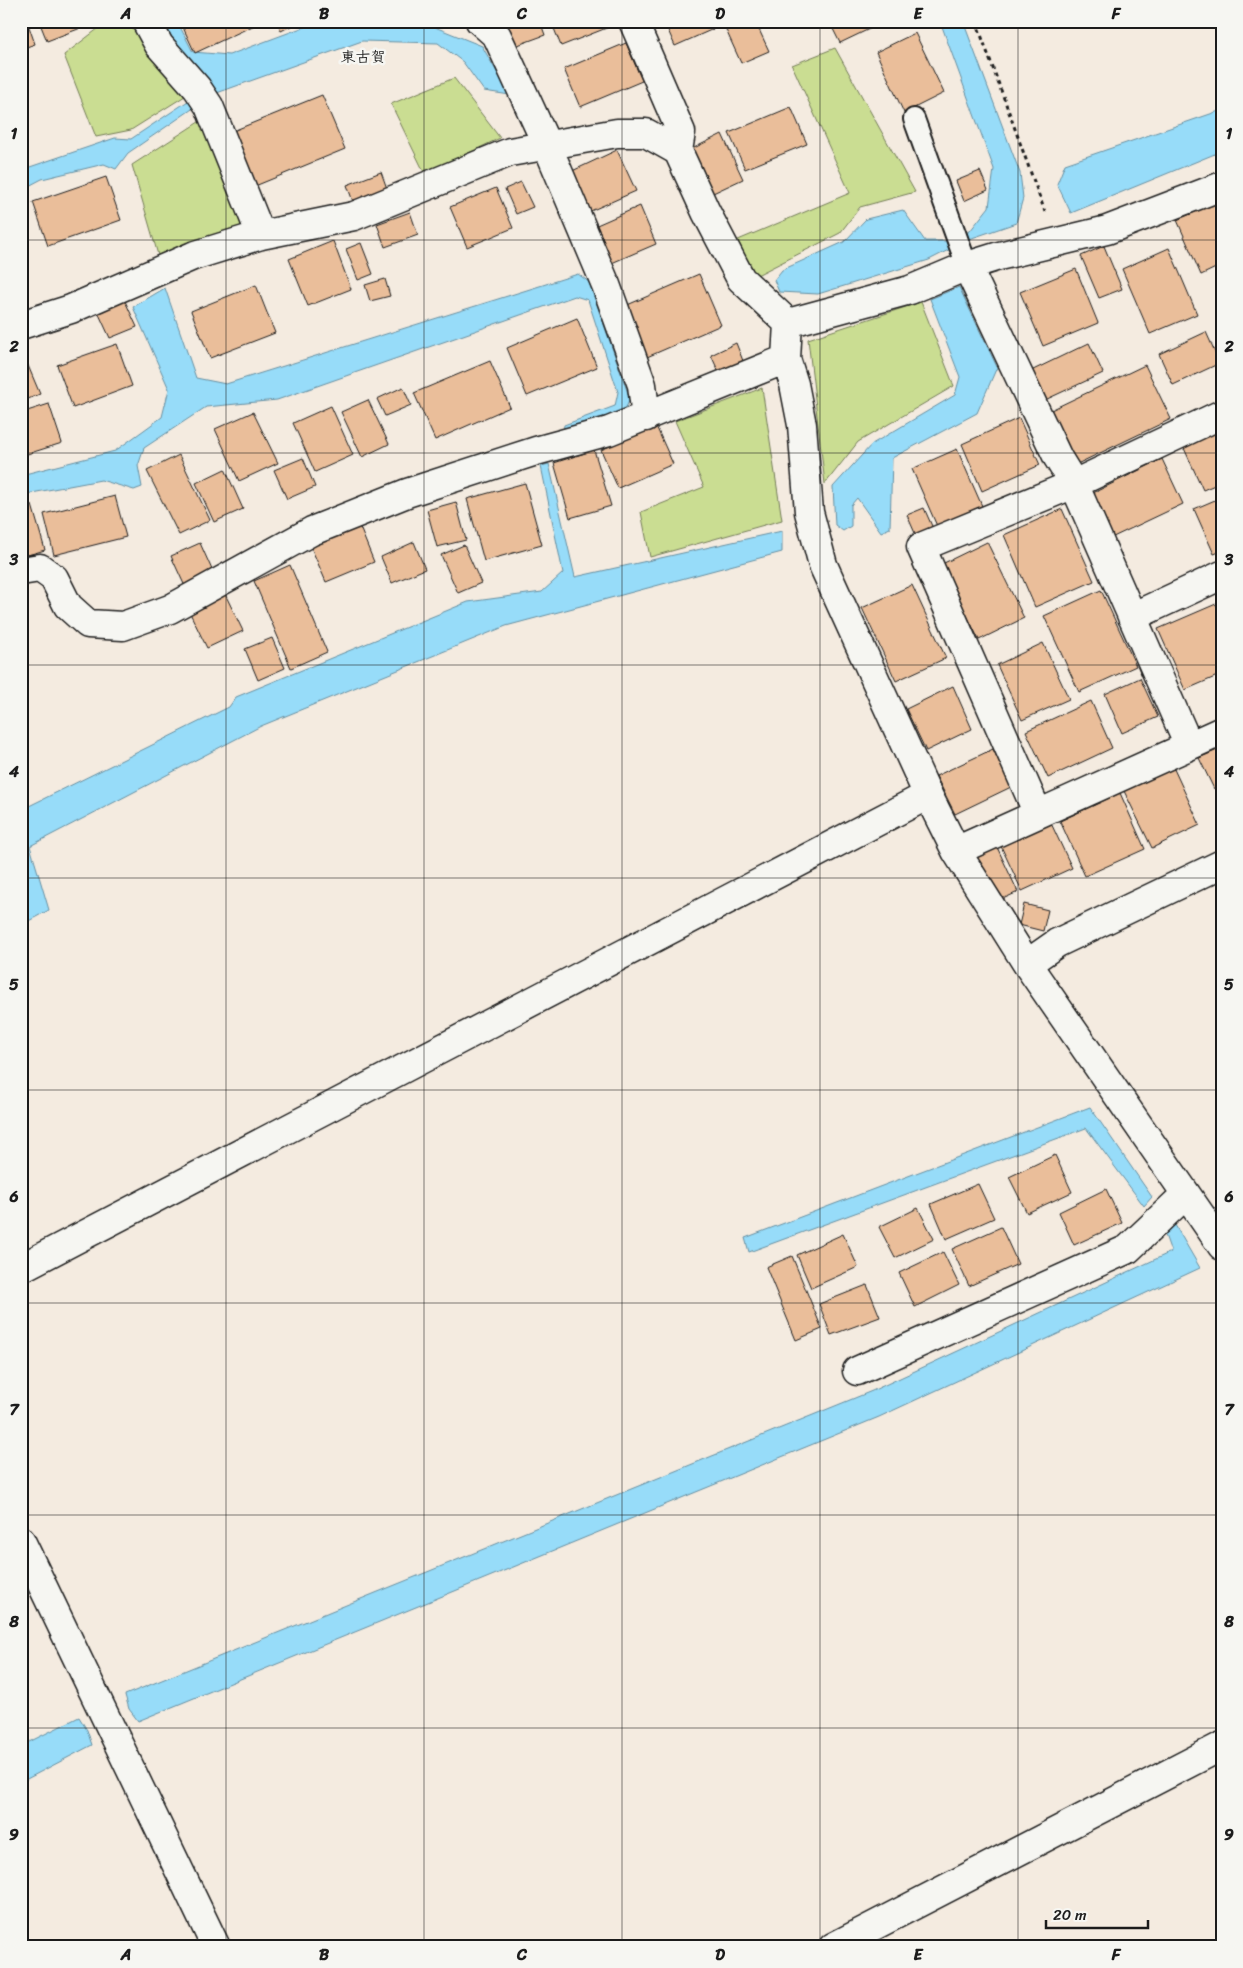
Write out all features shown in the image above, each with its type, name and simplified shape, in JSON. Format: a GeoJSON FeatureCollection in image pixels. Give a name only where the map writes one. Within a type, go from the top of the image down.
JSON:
{"type":"FeatureCollection","features":[{"type":"Feature","properties":{"kind":"street"},"geometry":{"type":"LineString","coordinates":[[146,21],[159,45],[203,97],[261,235]]}},
{"type":"Feature","properties":{"kind":"street"},"geometry":{"type":"LineString","coordinates":[[480,21],[497,36],[547,145],[606,285],[642,384],[646,417]]}},
{"type":"Feature","properties":{"kind":"street"},"geometry":{"type":"LineString","coordinates":[[633,21],[681,132],[678,151],[706,212],[741,279],[788,324],[786,359],[794,384],[802,425],[809,512],[823,565],[928,795],[956,851],[1027,964],[1222,1246]]}},
{"type":"Feature","properties":{"kind":"street"},"geometry":{"type":"LineString","coordinates":[[21,326],[71,309],[193,256],[261,235],[354,216],[510,152],[617,133],[646,133],[678,151]]}},
{"type":"Feature","properties":{"kind":"street"},"geometry":{"type":"LineString","coordinates":[[788,324],[910,290],[967,266],[998,256],[1056,244],[1107,230],[1222,186]]}},
{"type":"Feature","properties":{"kind":"street"},"geometry":{"type":"LineString","coordinates":[[967,266],[1058,458],[1074,484],[1188,746]]}},
{"type":"Feature","properties":{"kind":"street"},"geometry":{"type":"LineString","coordinates":[[21,571],[40,568],[54,578],[68,606],[88,624],[123,626],[170,609],[312,531],[355,513],[407,493],[536,451],[609,431],[786,359]]}},
{"type":"Feature","properties":{"kind":"street"},"geometry":{"type":"LineString","coordinates":[[1038,814],[921,547],[1074,484],[1222,414]]}},
{"type":"Feature","properties":{"kind":"street"},"geometry":{"type":"LineString","coordinates":[[1132,617],[1222,575]]}},
{"type":"Feature","properties":{"kind":"street"},"geometry":{"type":"LineString","coordinates":[[956,851],[1222,731]]}},
{"type":"Feature","properties":{"kind":"street"},"geometry":{"type":"LineString","coordinates":[[21,1268],[928,795]]}},
{"type":"Feature","properties":{"kind":"street"},"geometry":{"type":"LineString","coordinates":[[1027,964],[1058,943],[1222,864]]}},
{"type":"Feature","properties":{"kind":"street"},"geometry":{"type":"LineString","coordinates":[[857,1371],[1128,1250],[1186,1194]]}},
{"type":"Feature","properties":{"kind":"street"},"geometry":{"type":"LineString","coordinates":[[21,1541],[216,1947]]}},
{"type":"Feature","properties":{"kind":"street"},"geometry":{"type":"LineString","coordinates":[[833,1947],[1222,1746]]}},
{"type":"Feature","properties":{"kind":"lane"},"geometry":{"type":"LineString","coordinates":[[914,119],[967,266]]}},
{"type":"Feature","properties":{"kind":"path"},"geometry":{"type":"LineString","coordinates":[[976,21],[1056,244]]}},
{"type":"Feature","properties":{"kind":"green space"},"geometry":{"type":"Polygon","coordinates":[[[108,21],[127,21],[185,96],[131,130],[96,137],[64,55],[108,21]]]}},
{"type":"Feature","properties":{"kind":"green space"},"geometry":{"type":"Polygon","coordinates":[[[835,48],[915,192],[860,207],[840,233],[755,276],[731,243],[850,193],[792,65],[835,48]]]}},
{"type":"Feature","properties":{"kind":"green space"},"geometry":{"type":"Polygon","coordinates":[[[454,78],[500,138],[425,174],[391,104],[454,78]]]}},
{"type":"Feature","properties":{"kind":"green space"},"geometry":{"type":"Polygon","coordinates":[[[205,118],[242,226],[158,255],[132,165],[205,118]]]}},
{"type":"Feature","properties":{"kind":"green space"},"geometry":{"type":"Polygon","coordinates":[[[921,302],[954,386],[858,442],[825,484],[808,339],[921,302]]]}},
{"type":"Feature","properties":{"kind":"green space"},"geometry":{"type":"Polygon","coordinates":[[[762,388],[782,520],[650,557],[641,512],[704,487],[675,421],[762,388]]]}},
{"type":"Feature","properties":{"kind":"water"},"geometry":{"type":"Polygon","coordinates":[[[164,21],[177,21],[193,52],[229,55],[320,21],[420,21],[482,46],[510,95],[484,91],[463,62],[438,43],[362,41],[214,94],[128,153],[116,169],[104,164],[42,179],[21,190],[21,170],[115,138],[131,139],[209,87],[201,71],[178,50],[164,21]]]}},
{"type":"Feature","properties":{"kind":"water"},"geometry":{"type":"Polygon","coordinates":[[[940,21],[963,21],[1020,173],[1023,198],[1016,223],[972,238],[929,260],[818,294],[779,292],[774,280],[782,270],[844,242],[866,219],[903,210],[925,241],[947,241],[970,231],[989,207],[994,169],[940,21]]]}},
{"type":"Feature","properties":{"kind":"water"},"geometry":{"type":"Polygon","coordinates":[[[1222,110],[1222,151],[1071,213],[1057,184],[1065,164],[1222,110]]]}},
{"type":"Feature","properties":{"kind":"water"},"geometry":{"type":"Polygon","coordinates":[[[578,274],[589,282],[630,399],[622,416],[563,432],[564,425],[615,406],[618,392],[588,300],[575,296],[277,400],[206,407],[144,448],[138,466],[142,487],[134,490],[101,480],[21,495],[21,475],[115,451],[162,417],[169,389],[133,307],[165,288],[196,378],[226,384],[578,274]]]}},
{"type":"Feature","properties":{"kind":"water"},"geometry":{"type":"Polygon","coordinates":[[[959,287],[997,367],[977,413],[892,458],[890,528],[881,532],[857,498],[851,505],[851,526],[843,531],[835,525],[833,487],[872,444],[955,395],[960,377],[930,299],[959,287]]]}},
{"type":"Feature","properties":{"kind":"water"},"geometry":{"type":"Polygon","coordinates":[[[549,464],[575,577],[782,531],[782,552],[506,626],[261,726],[30,846],[49,910],[21,925],[21,810],[229,707],[236,697],[468,602],[542,592],[563,573],[541,466],[549,464]]]}},
{"type":"Feature","properties":{"kind":"water"},"geometry":{"type":"Polygon","coordinates":[[[1090,1107],[1152,1197],[1144,1206],[1086,1128],[749,1252],[745,1238],[1090,1107]]]}},
{"type":"Feature","properties":{"kind":"water"},"geometry":{"type":"Polygon","coordinates":[[[1175,1225],[1200,1268],[879,1417],[138,1721],[129,1709],[125,1695],[872,1391],[1171,1252],[1164,1232],[1175,1225]]]}},
{"type":"Feature","properties":{"kind":"water"},"geometry":{"type":"Polygon","coordinates":[[[79,1717],[87,1730],[92,1745],[21,1782],[21,1746],[79,1717]]]}},
{"type":"Feature","properties":{"kind":"building"},"geometry":{"type":"Polygon","coordinates":[[[21,21],[27,21],[35,44],[21,49],[21,21]]]}},
{"type":"Feature","properties":{"kind":"building"},"geometry":{"type":"Polygon","coordinates":[[[39,21],[99,21],[47,41],[39,21]]]}},
{"type":"Feature","properties":{"kind":"building"},"geometry":{"type":"Polygon","coordinates":[[[180,21],[258,21],[259,23],[195,53],[180,21]]]}},
{"type":"Feature","properties":{"kind":"building"},"geometry":{"type":"Polygon","coordinates":[[[277,21],[301,21],[281,31],[277,21]]]}},
{"type":"Feature","properties":{"kind":"building"},"geometry":{"type":"Polygon","coordinates":[[[506,21],[540,21],[545,35],[515,46],[506,21]]]}},
{"type":"Feature","properties":{"kind":"building"},"geometry":{"type":"Polygon","coordinates":[[[551,21],[613,21],[614,25],[561,46],[551,21]]]}},
{"type":"Feature","properties":{"kind":"building"},"geometry":{"type":"Polygon","coordinates":[[[664,21],[718,21],[720,26],[675,46],[664,21]]]}},
{"type":"Feature","properties":{"kind":"building"},"geometry":{"type":"Polygon","coordinates":[[[745,21],[755,21],[769,51],[741,63],[726,30],[745,21]]]}},
{"type":"Feature","properties":{"kind":"building"},"geometry":{"type":"Polygon","coordinates":[[[829,21],[886,21],[840,43],[829,21]]]}},
{"type":"Feature","properties":{"kind":"building"},"geometry":{"type":"Polygon","coordinates":[[[915,33],[944,93],[904,113],[876,52],[915,33]]]}},
{"type":"Feature","properties":{"kind":"building"},"geometry":{"type":"Polygon","coordinates":[[[626,43],[642,81],[580,107],[564,69],[626,43]]]}},
{"type":"Feature","properties":{"kind":"building"},"geometry":{"type":"Polygon","coordinates":[[[322,95],[345,149],[255,186],[233,131],[322,95]]]}},
{"type":"Feature","properties":{"kind":"building"},"geometry":{"type":"Polygon","coordinates":[[[791,107],[807,144],[745,169],[729,133],[791,107]]]}},
{"type":"Feature","properties":{"kind":"building"},"geometry":{"type":"Polygon","coordinates":[[[722,134],[743,179],[713,193],[692,149],[722,134]]]}},
{"type":"Feature","properties":{"kind":"building"},"geometry":{"type":"Polygon","coordinates":[[[617,150],[636,191],[586,213],[568,173],[617,150]]]}},
{"type":"Feature","properties":{"kind":"building"},"geometry":{"type":"Polygon","coordinates":[[[980,171],[988,190],[964,201],[956,181],[980,171]]]}},
{"type":"Feature","properties":{"kind":"building"},"geometry":{"type":"Polygon","coordinates":[[[381,172],[389,194],[355,207],[347,185],[381,172]]]}},
{"type":"Feature","properties":{"kind":"building"},"geometry":{"type":"Polygon","coordinates":[[[106,177],[121,220],[48,246],[33,202],[106,177]]]}},
{"type":"Feature","properties":{"kind":"building"},"geometry":{"type":"Polygon","coordinates":[[[521,182],[533,207],[516,214],[505,189],[521,182]]]}},
{"type":"Feature","properties":{"kind":"building"},"geometry":{"type":"Polygon","coordinates":[[[496,188],[513,228],[467,247],[450,207],[496,188]]]}},
{"type":"Feature","properties":{"kind":"building"},"geometry":{"type":"Polygon","coordinates":[[[1222,200],[1222,265],[1201,275],[1177,220],[1222,200]]]}},
{"type":"Feature","properties":{"kind":"building"},"geometry":{"type":"Polygon","coordinates":[[[640,206],[656,244],[607,265],[590,228],[640,206]]]}},
{"type":"Feature","properties":{"kind":"building"},"geometry":{"type":"Polygon","coordinates":[[[410,212],[418,235],[385,247],[377,224],[410,212]]]}},
{"type":"Feature","properties":{"kind":"building"},"geometry":{"type":"Polygon","coordinates":[[[333,241],[351,289],[308,306],[289,259],[333,241]]]}},
{"type":"Feature","properties":{"kind":"building"},"geometry":{"type":"Polygon","coordinates":[[[361,243],[373,274],[358,280],[346,249],[361,243]]]}},
{"type":"Feature","properties":{"kind":"building"},"geometry":{"type":"Polygon","coordinates":[[[1104,246],[1122,289],[1099,298],[1081,256],[1104,246]]]}},
{"type":"Feature","properties":{"kind":"building"},"geometry":{"type":"Polygon","coordinates":[[[1169,248],[1197,314],[1150,334],[1122,269],[1169,248]]]}},
{"type":"Feature","properties":{"kind":"building"},"geometry":{"type":"Polygon","coordinates":[[[1076,269],[1098,323],[1043,346],[1020,292],[1076,269]]]}},
{"type":"Feature","properties":{"kind":"building"},"geometry":{"type":"Polygon","coordinates":[[[699,274],[721,325],[647,357],[625,306],[699,274]]]}},
{"type":"Feature","properties":{"kind":"building"},"geometry":{"type":"Polygon","coordinates":[[[21,275],[25,296],[21,296],[21,275]]]}},
{"type":"Feature","properties":{"kind":"building"},"geometry":{"type":"Polygon","coordinates":[[[385,279],[390,296],[370,301],[365,285],[385,279]]]}},
{"type":"Feature","properties":{"kind":"building"},"geometry":{"type":"Polygon","coordinates":[[[256,285],[275,333],[210,358],[191,311],[256,285]]]}},
{"type":"Feature","properties":{"kind":"building"},"geometry":{"type":"Polygon","coordinates":[[[125,301],[137,327],[110,338],[98,312],[125,301]]]}},
{"type":"Feature","properties":{"kind":"building"},"geometry":{"type":"Polygon","coordinates":[[[577,318],[597,367],[527,396],[507,348],[577,318]]]}},
{"type":"Feature","properties":{"kind":"building"},"geometry":{"type":"Polygon","coordinates":[[[1206,332],[1220,363],[1173,385],[1159,354],[1206,332]]]}},
{"type":"Feature","properties":{"kind":"building"},"geometry":{"type":"Polygon","coordinates":[[[736,343],[745,366],[721,377],[711,355],[736,343]]]}},
{"type":"Feature","properties":{"kind":"building"},"geometry":{"type":"Polygon","coordinates":[[[1089,343],[1103,373],[1045,400],[1031,371],[1089,343]]]}},
{"type":"Feature","properties":{"kind":"building"},"geometry":{"type":"Polygon","coordinates":[[[117,344],[132,386],[73,408],[57,365],[117,344]]]}},
{"type":"Feature","properties":{"kind":"building"},"geometry":{"type":"Polygon","coordinates":[[[21,349],[40,394],[21,402],[21,349]]]}},
{"type":"Feature","properties":{"kind":"building"},"geometry":{"type":"Polygon","coordinates":[[[490,361],[510,407],[435,440],[414,393],[490,361]]]}},
{"type":"Feature","properties":{"kind":"building"},"geometry":{"type":"Polygon","coordinates":[[[1145,365],[1171,419],[1077,464],[1051,410],[1145,365]]]}},
{"type":"Feature","properties":{"kind":"building"},"geometry":{"type":"Polygon","coordinates":[[[403,387],[411,405],[385,416],[377,399],[403,387]]]}},
{"type":"Feature","properties":{"kind":"building"},"geometry":{"type":"Polygon","coordinates":[[[368,400],[389,444],[362,457],[341,412],[368,400]]]}},
{"type":"Feature","properties":{"kind":"building"},"geometry":{"type":"Polygon","coordinates":[[[49,404],[62,443],[21,456],[21,413],[49,404]]]}},
{"type":"Feature","properties":{"kind":"building"},"geometry":{"type":"Polygon","coordinates":[[[331,406],[353,455],[315,472],[293,423],[331,406]]]}},
{"type":"Feature","properties":{"kind":"building"},"geometry":{"type":"Polygon","coordinates":[[[253,412],[278,463],[239,481],[215,429],[253,412]]]}},
{"type":"Feature","properties":{"kind":"building"},"geometry":{"type":"Polygon","coordinates":[[[1019,418],[1040,465],[982,491],[962,444],[1019,418]]]}},
{"type":"Feature","properties":{"kind":"building"},"geometry":{"type":"Polygon","coordinates":[[[656,426],[673,464],[618,488],[601,450],[656,426]]]}},
{"type":"Feature","properties":{"kind":"building"},"geometry":{"type":"Polygon","coordinates":[[[1222,429],[1222,482],[1203,490],[1183,446],[1222,429]]]}},
{"type":"Feature","properties":{"kind":"building"},"geometry":{"type":"Polygon","coordinates":[[[957,449],[982,506],[937,526],[912,469],[957,449]]]}},
{"type":"Feature","properties":{"kind":"building"},"geometry":{"type":"Polygon","coordinates":[[[594,450],[611,506],[570,518],[554,463],[594,450]]]}},
{"type":"Feature","properties":{"kind":"building"},"geometry":{"type":"Polygon","coordinates":[[[179,455],[210,520],[179,535],[147,471],[179,455]]]}},
{"type":"Feature","properties":{"kind":"building"},"geometry":{"type":"Polygon","coordinates":[[[303,458],[315,487],[287,499],[274,470],[303,458]]]}},
{"type":"Feature","properties":{"kind":"building"},"geometry":{"type":"Polygon","coordinates":[[[1162,459],[1183,504],[1111,538],[1091,494],[1162,459]]]}},
{"type":"Feature","properties":{"kind":"building"},"geometry":{"type":"Polygon","coordinates":[[[225,469],[243,509],[214,522],[196,483],[225,469]]]}},
{"type":"Feature","properties":{"kind":"building"},"geometry":{"type":"Polygon","coordinates":[[[525,483],[542,545],[484,561],[467,499],[525,483]]]}},
{"type":"Feature","properties":{"kind":"building"},"geometry":{"type":"Polygon","coordinates":[[[115,496],[126,537],[54,555],[44,514],[115,496]]]}},
{"type":"Feature","properties":{"kind":"building"},"geometry":{"type":"Polygon","coordinates":[[[1222,497],[1222,551],[1214,554],[1194,509],[1222,497]]]}},
{"type":"Feature","properties":{"kind":"building"},"geometry":{"type":"Polygon","coordinates":[[[456,502],[466,540],[437,547],[427,510],[456,502]]]}},
{"type":"Feature","properties":{"kind":"building"},"geometry":{"type":"Polygon","coordinates":[[[32,505],[45,550],[21,557],[21,508],[32,505]]]}},
{"type":"Feature","properties":{"kind":"building"},"geometry":{"type":"Polygon","coordinates":[[[924,508],[935,533],[918,540],[907,515],[924,508]]]}},
{"type":"Feature","properties":{"kind":"building"},"geometry":{"type":"Polygon","coordinates":[[[1062,509],[1094,581],[1035,607],[1004,535],[1062,509]]]}},
{"type":"Feature","properties":{"kind":"building"},"geometry":{"type":"Polygon","coordinates":[[[359,525],[374,562],[326,582],[310,545],[359,525]]]}},
{"type":"Feature","properties":{"kind":"building"},"geometry":{"type":"Polygon","coordinates":[[[414,542],[425,569],[392,583],[381,557],[414,542]]]}},
{"type":"Feature","properties":{"kind":"building"},"geometry":{"type":"Polygon","coordinates":[[[987,542],[1024,618],[979,640],[942,564],[987,542]]]}},
{"type":"Feature","properties":{"kind":"building"},"geometry":{"type":"Polygon","coordinates":[[[200,543],[217,581],[188,593],[171,556],[200,543]]]}},
{"type":"Feature","properties":{"kind":"building"},"geometry":{"type":"Polygon","coordinates":[[[464,545],[481,583],[458,593],[441,555],[464,545]]]}},
{"type":"Feature","properties":{"kind":"building"},"geometry":{"type":"Polygon","coordinates":[[[290,565],[327,652],[291,668],[254,581],[290,565]]]}},
{"type":"Feature","properties":{"kind":"building"},"geometry":{"type":"Polygon","coordinates":[[[912,585],[946,658],[896,681],[862,608],[912,585]]]}},
{"type":"Feature","properties":{"kind":"building"},"geometry":{"type":"Polygon","coordinates":[[[1101,590],[1136,666],[1079,692],[1044,616],[1101,590]]]}},
{"type":"Feature","properties":{"kind":"building"},"geometry":{"type":"Polygon","coordinates":[[[224,592],[243,631],[207,648],[188,609],[224,592]]]}},
{"type":"Feature","properties":{"kind":"building"},"geometry":{"type":"Polygon","coordinates":[[[1216,604],[1222,616],[1222,674],[1185,690],[1158,629],[1216,604]]]}},
{"type":"Feature","properties":{"kind":"building"},"geometry":{"type":"Polygon","coordinates":[[[272,638],[285,668],[258,680],[245,649],[272,638]]]}},
{"type":"Feature","properties":{"kind":"building"},"geometry":{"type":"Polygon","coordinates":[[[1043,643],[1069,699],[1022,720],[997,665],[1043,643]]]}},
{"type":"Feature","properties":{"kind":"building"},"geometry":{"type":"Polygon","coordinates":[[[1140,678],[1158,717],[1122,733],[1105,694],[1140,678]]]}},
{"type":"Feature","properties":{"kind":"building"},"geometry":{"type":"Polygon","coordinates":[[[953,686],[972,729],[926,751],[906,709],[953,686]]]}},
{"type":"Feature","properties":{"kind":"building"},"geometry":{"type":"Polygon","coordinates":[[[1091,701],[1112,748],[1048,778],[1026,731],[1091,701]]]}},
{"type":"Feature","properties":{"kind":"building"},"geometry":{"type":"Polygon","coordinates":[[[1222,748],[1222,785],[1214,789],[1199,758],[1222,748]]]}},
{"type":"Feature","properties":{"kind":"building"},"geometry":{"type":"Polygon","coordinates":[[[993,749],[1011,787],[955,814],[936,776],[993,749]]]}},
{"type":"Feature","properties":{"kind":"building"},"geometry":{"type":"Polygon","coordinates":[[[1173,767],[1200,825],[1152,848],[1124,791],[1173,767]]]}},
{"type":"Feature","properties":{"kind":"building"},"geometry":{"type":"Polygon","coordinates":[[[1120,793],[1145,849],[1085,876],[1060,821],[1120,793]]]}},
{"type":"Feature","properties":{"kind":"building"},"geometry":{"type":"Polygon","coordinates":[[[1049,819],[1072,868],[1022,891],[999,842],[1049,819]]]}},
{"type":"Feature","properties":{"kind":"building"},"geometry":{"type":"Polygon","coordinates":[[[996,845],[1018,892],[996,902],[975,855],[996,845]]]}},
{"type":"Feature","properties":{"kind":"building"},"geometry":{"type":"Polygon","coordinates":[[[1024,904],[1048,910],[1043,931],[1019,925],[1024,904]]]}},
{"type":"Feature","properties":{"kind":"building"},"geometry":{"type":"Polygon","coordinates":[[[1055,1155],[1072,1192],[1027,1213],[1009,1177],[1055,1155]]]}},
{"type":"Feature","properties":{"kind":"building"},"geometry":{"type":"Polygon","coordinates":[[[978,1184],[994,1218],[946,1239],[931,1204],[978,1184]]]}},
{"type":"Feature","properties":{"kind":"building"},"geometry":{"type":"Polygon","coordinates":[[[1106,1189],[1122,1223],[1074,1245],[1059,1212],[1106,1189]]]}},
{"type":"Feature","properties":{"kind":"building"},"geometry":{"type":"Polygon","coordinates":[[[918,1208],[934,1239],[895,1258],[879,1227],[918,1208]]]}},
{"type":"Feature","properties":{"kind":"building"},"geometry":{"type":"Polygon","coordinates":[[[1001,1227],[1018,1264],[969,1286],[952,1249],[1001,1227]]]}},
{"type":"Feature","properties":{"kind":"building"},"geometry":{"type":"Polygon","coordinates":[[[843,1234],[858,1267],[811,1288],[797,1255],[843,1234]]]}},
{"type":"Feature","properties":{"kind":"building"},"geometry":{"type":"Polygon","coordinates":[[[943,1252],[959,1285],[915,1307],[899,1273],[943,1252]]]}},
{"type":"Feature","properties":{"kind":"building"},"geometry":{"type":"Polygon","coordinates":[[[792,1256],[822,1329],[796,1340],[766,1267],[792,1256]]]}},
{"type":"Feature","properties":{"kind":"building"},"geometry":{"type":"Polygon","coordinates":[[[867,1285],[880,1317],[831,1335],[819,1304],[867,1285]]]}},
{"type":"Feature","properties":{"kind":"district","name":"東古賀"},"geometry":{"type":"Point","coordinates":[363,57]}}]}
